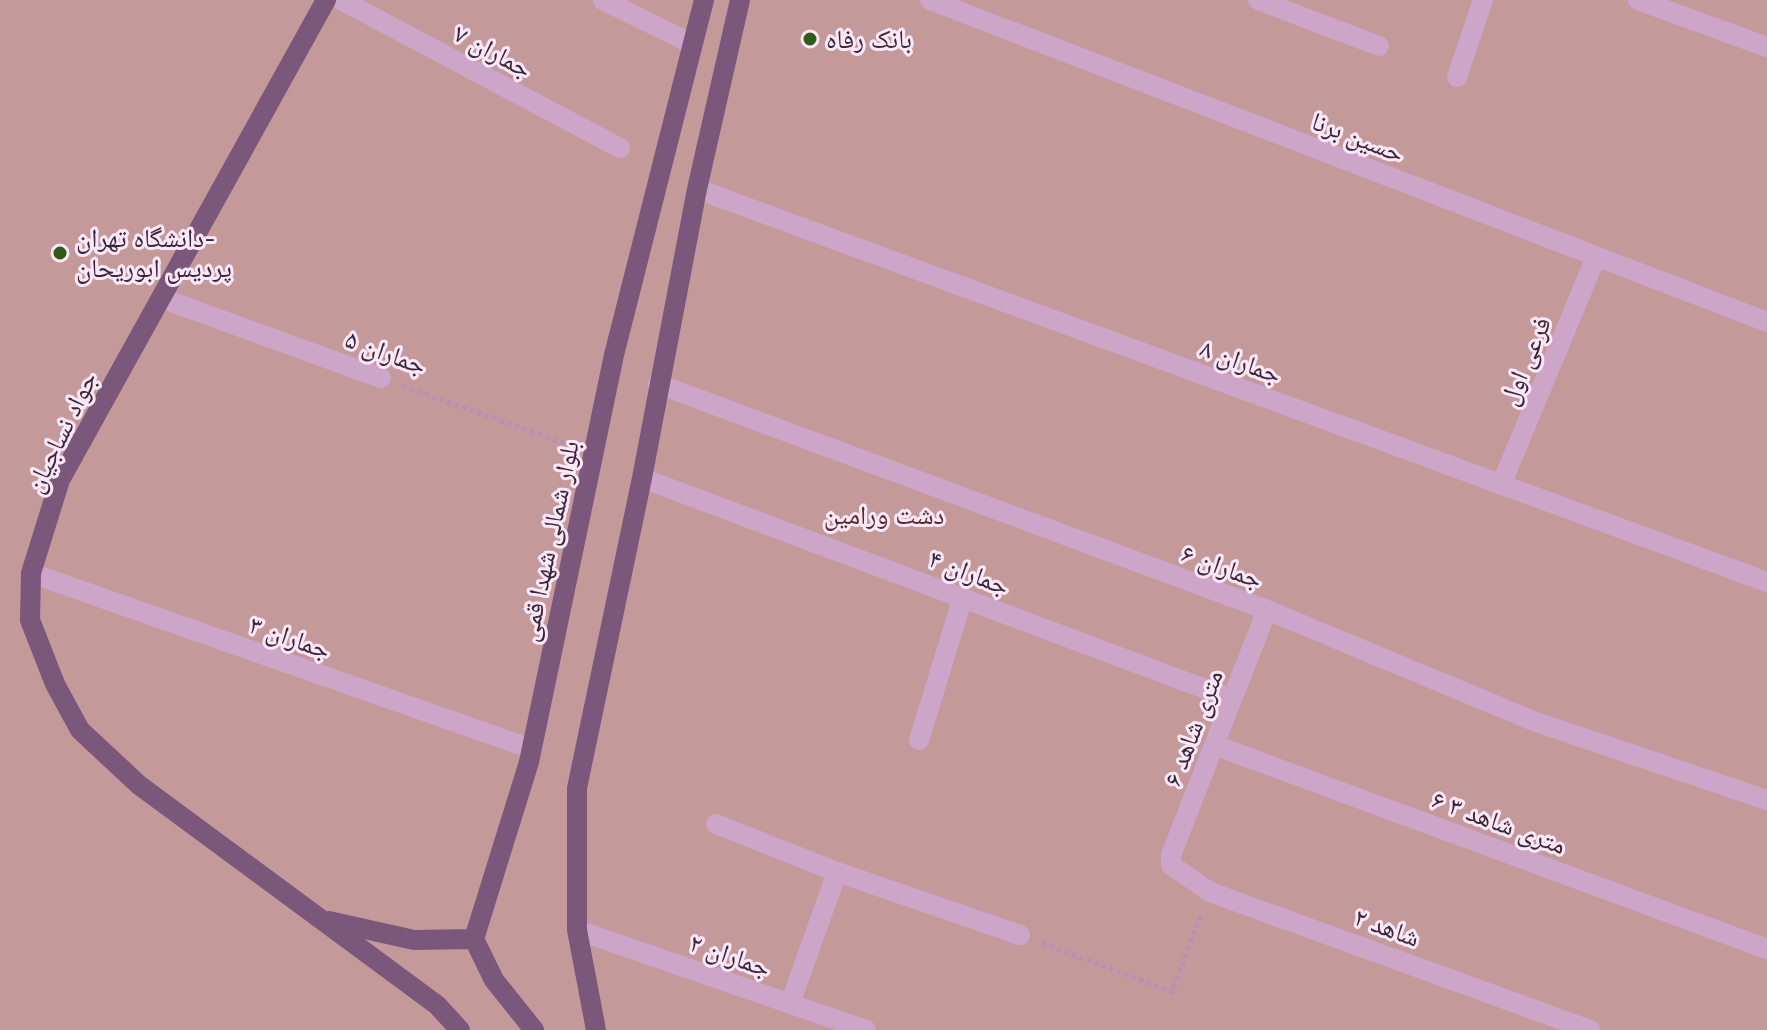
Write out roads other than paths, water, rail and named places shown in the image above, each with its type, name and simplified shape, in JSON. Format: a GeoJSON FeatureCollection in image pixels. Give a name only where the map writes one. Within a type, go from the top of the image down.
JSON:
{"type":"FeatureCollection","features":[{"type":"Feature","properties":{"kind":"main road","name":"جواد نساجیان"},"geometry":{"type":"LineString","coordinates":[[326,0],[60,480],[31,573],[30,620],[55,684],[80,730],[139,785],[437,1005],[460,1030]]}},
{"type":"Feature","properties":{"kind":"main road","name":"بلوار شمالی شهدا قمی"},"geometry":{"type":"LineString","coordinates":[[474,939],[511,830],[532,749],[628,298],[704,0]]}},
{"type":"Feature","properties":{"kind":"main road"},"geometry":{"type":"LineString","coordinates":[[596,1030],[577,930],[577,788],[642,478],[697,189],[740,0]]}},
{"type":"Feature","properties":{"kind":"main road"},"geometry":{"type":"LineString","coordinates":[[321,920],[414,940],[474,939],[494,980],[534,1030]]}},
{"type":"Feature","properties":{"kind":"street","name":"جماران ۷"},"geometry":{"type":"LineString","coordinates":[[341,0],[620,148]]}},
{"type":"Feature","properties":{"kind":"street"},"geometry":{"type":"LineString","coordinates":[[603,0],[692,44]]}},
{"type":"Feature","properties":{"kind":"street","name":"حسین برنا"},"geometry":{"type":"LineString","coordinates":[[930,0],[1767,322]]}},
{"type":"Feature","properties":{"kind":"street"},"geometry":{"type":"LineString","coordinates":[[1258,0],[1306,9],[1379,46]]}},
{"type":"Feature","properties":{"kind":"street"},"geometry":{"type":"LineString","coordinates":[[1457,77],[1483,0]]}},
{"type":"Feature","properties":{"kind":"street"},"geometry":{"type":"LineString","coordinates":[[1638,0],[1767,47]]}},
{"type":"Feature","properties":{"kind":"street","name":"جماران ۸"},"geometry":{"type":"LineString","coordinates":[[697,189],[1767,582]]}},
{"type":"Feature","properties":{"kind":"street","name":"فرعی اول"},"geometry":{"type":"LineString","coordinates":[[1501,485],[1596,257]]}},
{"type":"Feature","properties":{"kind":"street","name":"جماران ۵"},"geometry":{"type":"LineString","coordinates":[[161,298],[381,378]]}},
{"type":"Feature","properties":{"kind":"street","name":"جماران ۶"},"geometry":{"type":"LineString","coordinates":[[658,384],[1267,610],[1536,722],[1767,800]]}},
{"type":"Feature","properties":{"kind":"street","name":"جماران ۴"},"geometry":{"type":"LineString","coordinates":[[642,478],[1232,699]]}},
{"type":"Feature","properties":{"kind":"street","name":"جماران ۳"},"geometry":{"type":"LineString","coordinates":[[31,573],[532,749]]}},
{"type":"Feature","properties":{"kind":"street"},"geometry":{"type":"LineString","coordinates":[[919,740],[963,597]]}},
{"type":"Feature","properties":{"kind":"street","name":"۶ متری شاهد"},"geometry":{"type":"LineString","coordinates":[[1171,865],[1171,855],[1267,610]]}},
{"type":"Feature","properties":{"kind":"street","name":"۶ متری شاهد ۳"},"geometry":{"type":"LineString","coordinates":[[1214,745],[1767,949]]}},
{"type":"Feature","properties":{"kind":"street"},"geometry":{"type":"LineString","coordinates":[[716,824],[837,872],[1020,935]]}},
{"type":"Feature","properties":{"kind":"street","name":"شاهد ۲"},"geometry":{"type":"LineString","coordinates":[[1171,865],[1210,892],[1590,1030]]}},
{"type":"Feature","properties":{"kind":"street"},"geometry":{"type":"LineString","coordinates":[[790,1004],[837,872]]}},
{"type":"Feature","properties":{"kind":"street","name":"جماران ۲"},"geometry":{"type":"LineString","coordinates":[[577,930],[866,1030]]}},
{"type":"Feature","properties":{"kind":"place","name":"بانک رفاه"},"geometry":{"type":"Point","coordinates":[810,39]}},
{"type":"Feature","properties":{"kind":"place","name":"دانشگاه تهران- پردیس ابوریحان"},"geometry":{"type":"Point","coordinates":[60,253]}},
{"type":"Feature","properties":{"kind":"park label","name":"دشت ورامین"},"geometry":{"type":"Point","coordinates":[884,515]}}]}
